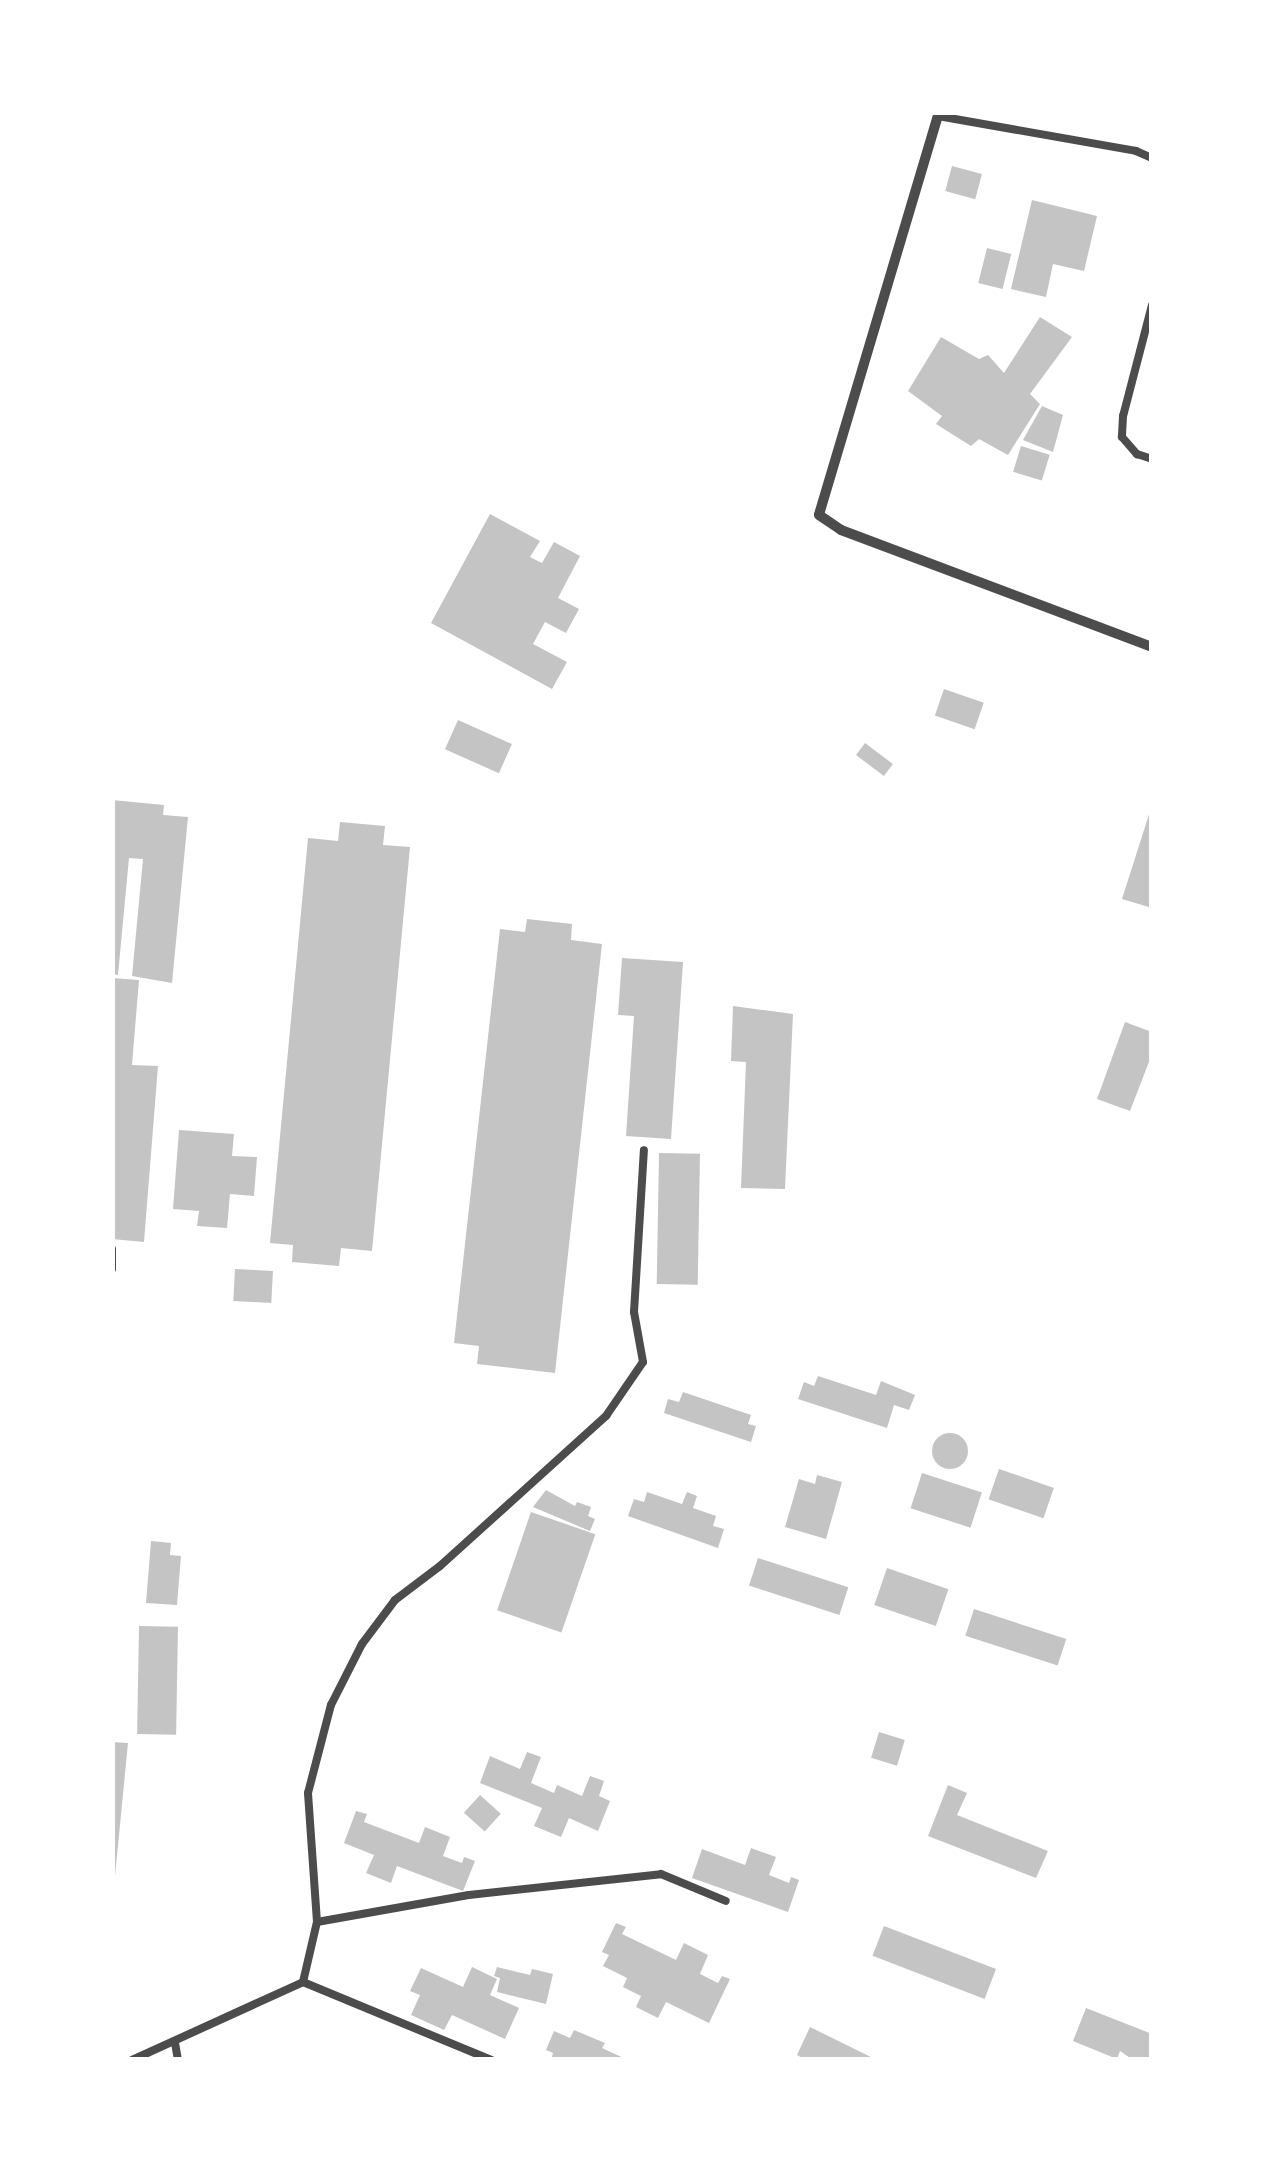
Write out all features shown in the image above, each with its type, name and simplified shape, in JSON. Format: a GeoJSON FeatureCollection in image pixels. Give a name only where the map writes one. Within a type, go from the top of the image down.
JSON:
{"type":"FeatureCollection","features":[{"type":"Feature","properties":{"kind":"street"},"geometry":{"type":"LineString","coordinates":[[938,114],[819,515],[841,530],[1152,647]]}},
{"type":"Feature","properties":{"kind":"lane"},"geometry":{"type":"LineString","coordinates":[[938,114],[1136,150],[1152,158]]}},
{"type":"Feature","properties":{"kind":"lane"},"geometry":{"type":"LineString","coordinates":[[1152,305],[1123,416],[1122,437],[1137,454],[1152,459]]}},
{"type":"Feature","properties":{"kind":"lane"},"geometry":{"type":"LineString","coordinates":[[303,1982],[317,1922],[308,1792],[331,1705],[362,1644],[395,1600],[440,1566],[606,1416],[643,1362],[634,1312],[644,1150]]}},
{"type":"Feature","properties":{"kind":"lane"},"geometry":{"type":"LineString","coordinates":[[112,1249],[112,1269]]}},
{"type":"Feature","properties":{"kind":"lane"},"geometry":{"type":"LineString","coordinates":[[317,1922],[469,1895],[661,1874],[726,1901]]}},
{"type":"Feature","properties":{"kind":"lane"},"geometry":{"type":"LineString","coordinates":[[132,2060],[303,1982],[491,2060]]}},
{"type":"Feature","properties":{"kind":"lane"},"geometry":{"type":"LineString","coordinates":[[175,2043],[178,2060]]}},
{"type":"Feature","properties":{"kind":"building"},"geometry":{"type":"Polygon","coordinates":[[[952,166],[982,174],[975,199],[945,191],[952,166]]]}},
{"type":"Feature","properties":{"kind":"building"},"geometry":{"type":"Polygon","coordinates":[[[1032,200],[1097,216],[1084,271],[1053,264],[1046,297],[1011,289],[1032,200]]]}},
{"type":"Feature","properties":{"kind":"building"},"geometry":{"type":"Polygon","coordinates":[[[987,248],[1011,254],[1003,289],[978,283],[987,248]]]}},
{"type":"Feature","properties":{"kind":"building"},"geometry":{"type":"Polygon","coordinates":[[[1040,317],[1072,337],[1030,394],[1040,404],[1008,455],[979,439],[971,446],[936,424],[942,416],[908,391],[941,337],[979,359],[988,355],[1004,373],[1040,317]]]}},
{"type":"Feature","properties":{"kind":"building"},"geometry":{"type":"Polygon","coordinates":[[[1042,406],[1063,415],[1053,452],[1023,440],[1042,406]]]}},
{"type":"Feature","properties":{"kind":"building"},"geometry":{"type":"Polygon","coordinates":[[[1021,446],[1050,455],[1042,481],[1013,472],[1021,446]]]}},
{"type":"Feature","properties":{"kind":"building"},"geometry":{"type":"Polygon","coordinates":[[[490,514],[540,541],[530,557],[542,563],[554,542],[580,556],[558,598],[579,609],[566,633],[545,622],[533,644],[567,662],[552,689],[431,623],[490,514]]]}},
{"type":"Feature","properties":{"kind":"building"},"geometry":{"type":"Polygon","coordinates":[[[944,689],[984,703],[975,729],[935,715],[944,689]]]}},
{"type":"Feature","properties":{"kind":"building"},"geometry":{"type":"Polygon","coordinates":[[[458,720],[512,744],[499,773],[445,749],[458,720]]]}},
{"type":"Feature","properties":{"kind":"building"},"geometry":{"type":"Polygon","coordinates":[[[865,743],[893,764],[884,776],[856,755],[865,743]]]}},
{"type":"Feature","properties":{"kind":"building"},"geometry":{"type":"Polygon","coordinates":[[[112,800],[164,805],[163,815],[188,817],[172,983],[132,976],[143,859],[129,858],[118,975],[112,974],[112,800]]]}},
{"type":"Feature","properties":{"kind":"building"},"geometry":{"type":"Polygon","coordinates":[[[1152,808],[1152,908],[1122,899],[1152,808]]]}},
{"type":"Feature","properties":{"kind":"building"},"geometry":{"type":"Polygon","coordinates":[[[340,822],[385,826],[383,845],[410,847],[372,1251],[341,1248],[339,1266],[292,1262],[293,1245],[270,1243],[308,838],[338,841],[340,822]]]}},
{"type":"Feature","properties":{"kind":"building"},"geometry":{"type":"Polygon","coordinates":[[[527,919],[572,924],[571,940],[602,944],[555,1373],[477,1364],[479,1346],[454,1343],[500,929],[525,932],[527,919]]]}},
{"type":"Feature","properties":{"kind":"building"},"geometry":{"type":"Polygon","coordinates":[[[622,958],[683,962],[671,1139],[626,1136],[634,1016],[618,1015],[622,958]]]}},
{"type":"Feature","properties":{"kind":"building"},"geometry":{"type":"Polygon","coordinates":[[[112,978],[139,980],[132,1065],[158,1066],[144,1242],[112,1239],[112,978]]]}},
{"type":"Feature","properties":{"kind":"building"},"geometry":{"type":"Polygon","coordinates":[[[733,1006],[793,1014],[785,1189],[741,1188],[746,1062],[731,1061],[733,1006]]]}},
{"type":"Feature","properties":{"kind":"building"},"geometry":{"type":"Polygon","coordinates":[[[1125,1022],[1152,1032],[1152,1054],[1130,1111],[1097,1099],[1125,1022]]]}},
{"type":"Feature","properties":{"kind":"building"},"geometry":{"type":"Polygon","coordinates":[[[179,1130],[234,1134],[232,1156],[257,1157],[254,1196],[230,1194],[227,1228],[197,1226],[199,1211],[173,1209],[179,1130]]]}},
{"type":"Feature","properties":{"kind":"building"},"geometry":{"type":"Polygon","coordinates":[[[659,1153],[700,1154],[698,1285],[657,1284],[659,1153]]]}},
{"type":"Feature","properties":{"kind":"building"},"geometry":{"type":"Polygon","coordinates":[[[235,1269],[273,1271],[271,1303],[233,1301],[235,1269]]]}},
{"type":"Feature","properties":{"kind":"building"},"geometry":{"type":"Polygon","coordinates":[[[818,1376],[876,1395],[881,1381],[915,1395],[909,1410],[894,1405],[887,1428],[798,1399],[804,1382],[814,1386],[818,1376]]]}},
{"type":"Feature","properties":{"kind":"building"},"geometry":{"type":"Polygon","coordinates":[[[683,1392],[751,1415],[748,1424],[756,1426],[751,1442],[664,1413],[668,1399],[679,1402],[683,1392]]]}},
{"type":"Feature","properties":{"kind":"building"},"geometry":{"type":"Polygon","coordinates":[[[950,1433],[963,1438],[968,1451],[963,1464],[950,1469],[937,1464],[932,1451],[937,1438],[950,1433]]]}},
{"type":"Feature","properties":{"kind":"building"},"geometry":{"type":"Polygon","coordinates":[[[999,1469],[1054,1488],[1043,1518],[989,1499],[999,1469]]]}},
{"type":"Feature","properties":{"kind":"building"},"geometry":{"type":"Polygon","coordinates":[[[922,1473],[982,1492],[970,1528],[911,1508],[922,1473]]]}},
{"type":"Feature","properties":{"kind":"building"},"geometry":{"type":"Polygon","coordinates":[[[817,1475],[842,1482],[826,1539],[785,1527],[799,1479],[815,1484],[817,1475]]]}},
{"type":"Feature","properties":{"kind":"building"},"geometry":{"type":"Polygon","coordinates":[[[546,1490],[575,1506],[577,1502],[591,1507],[588,1516],[595,1519],[590,1531],[533,1507],[546,1490]]]}},
{"type":"Feature","properties":{"kind":"building"},"geometry":{"type":"Polygon","coordinates":[[[647,1492],[682,1504],[687,1492],[697,1496],[693,1508],[716,1516],[713,1526],[724,1529],[718,1548],[628,1516],[634,1499],[644,1502],[647,1492]]]}},
{"type":"Feature","properties":{"kind":"building"},"geometry":{"type":"Polygon","coordinates":[[[531,1512],[595,1534],[561,1632],[497,1610],[531,1512]]]}},
{"type":"Feature","properties":{"kind":"building"},"geometry":{"type":"Polygon","coordinates":[[[151,1541],[171,1543],[170,1555],[181,1556],[177,1605],[146,1603],[151,1541]]]}},
{"type":"Feature","properties":{"kind":"building"},"geometry":{"type":"Polygon","coordinates":[[[758,1558],[848,1587],[839,1615],[749,1586],[758,1558]]]}},
{"type":"Feature","properties":{"kind":"building"},"geometry":{"type":"Polygon","coordinates":[[[887,1568],[948,1589],[936,1626],[874,1605],[887,1568]]]}},
{"type":"Feature","properties":{"kind":"building"},"geometry":{"type":"Polygon","coordinates":[[[974,1609],[1066,1639],[1058,1666],[965,1636],[974,1609]]]}},
{"type":"Feature","properties":{"kind":"building"},"geometry":{"type":"Polygon","coordinates":[[[139,1626],[178,1627],[176,1735],[137,1734],[139,1626]]]}},
{"type":"Feature","properties":{"kind":"building"},"geometry":{"type":"Polygon","coordinates":[[[879,1732],[905,1740],[897,1766],[871,1758],[879,1732]]]}},
{"type":"Feature","properties":{"kind":"building"},"geometry":{"type":"Polygon","coordinates":[[[112,1742],[128,1743],[115,1876],[112,1876],[112,1742]]]}},
{"type":"Feature","properties":{"kind":"building"},"geometry":{"type":"Polygon","coordinates":[[[527,1752],[541,1757],[531,1783],[554,1793],[557,1785],[582,1796],[590,1776],[604,1781],[599,1796],[610,1801],[598,1831],[569,1818],[561,1837],[534,1826],[542,1808],[480,1783],[490,1756],[520,1769],[527,1752]]]}},
{"type":"Feature","properties":{"kind":"building"},"geometry":{"type":"Polygon","coordinates":[[[948,1785],[967,1793],[957,1815],[1048,1851],[1036,1878],[928,1836],[948,1785]]]}},
{"type":"Feature","properties":{"kind":"building"},"geometry":{"type":"Polygon","coordinates":[[[480,1795],[501,1814],[485,1832],[464,1813],[480,1795]]]}},
{"type":"Feature","properties":{"kind":"building"},"geometry":{"type":"Polygon","coordinates":[[[356,1811],[367,1814],[364,1822],[419,1843],[425,1827],[450,1837],[443,1856],[462,1863],[464,1857],[475,1861],[463,1891],[397,1866],[391,1883],[366,1873],[374,1855],[344,1843],[356,1811]]]}},
{"type":"Feature","properties":{"kind":"building"},"geometry":{"type":"Polygon","coordinates":[[[751,1848],[776,1857],[769,1875],[789,1883],[791,1877],[799,1880],[788,1912],[692,1878],[702,1849],[745,1865],[751,1848]]]}},
{"type":"Feature","properties":{"kind":"building"},"geometry":{"type":"Polygon","coordinates":[[[616,1923],[626,1927],[622,1934],[676,1960],[684,1943],[708,1955],[700,1974],[718,1983],[722,1976],[730,1979],[709,2023],[666,2002],[658,2018],[636,2007],[641,1996],[623,1987],[627,1978],[603,1966],[609,1955],[602,1952],[616,1923]]]}},
{"type":"Feature","properties":{"kind":"building"},"geometry":{"type":"Polygon","coordinates":[[[884,1926],[996,1969],[985,1999],[873,1956],[884,1926]]]}},
{"type":"Feature","properties":{"kind":"building"},"geometry":{"type":"Polygon","coordinates":[[[472,1967],[497,1979],[490,1995],[519,2008],[505,2039],[452,2015],[444,2030],[411,2015],[420,1995],[410,1991],[421,1968],[463,1987],[472,1967]]]}},
{"type":"Feature","properties":{"kind":"building"},"geometry":{"type":"Polygon","coordinates":[[[497,1967],[530,1975],[532,1969],[553,1974],[546,2004],[497,1992],[497,1967]]]}},
{"type":"Feature","properties":{"kind":"building"},"geometry":{"type":"Polygon","coordinates":[[[1086,2008],[1152,2034],[1152,2060],[1133,2060],[1120,2051],[1117,2059],[1073,2041],[1086,2008]]]}},
{"type":"Feature","properties":{"kind":"building"},"geometry":{"type":"Polygon","coordinates":[[[810,2027],[877,2060],[806,2060],[797,2055],[810,2027]]]}},
{"type":"Feature","properties":{"kind":"building"},"geometry":{"type":"Polygon","coordinates":[[[574,2030],[605,2043],[602,2048],[628,2060],[551,2060],[553,2053],[546,2050],[554,2031],[570,2038],[574,2030]]]}}]}
